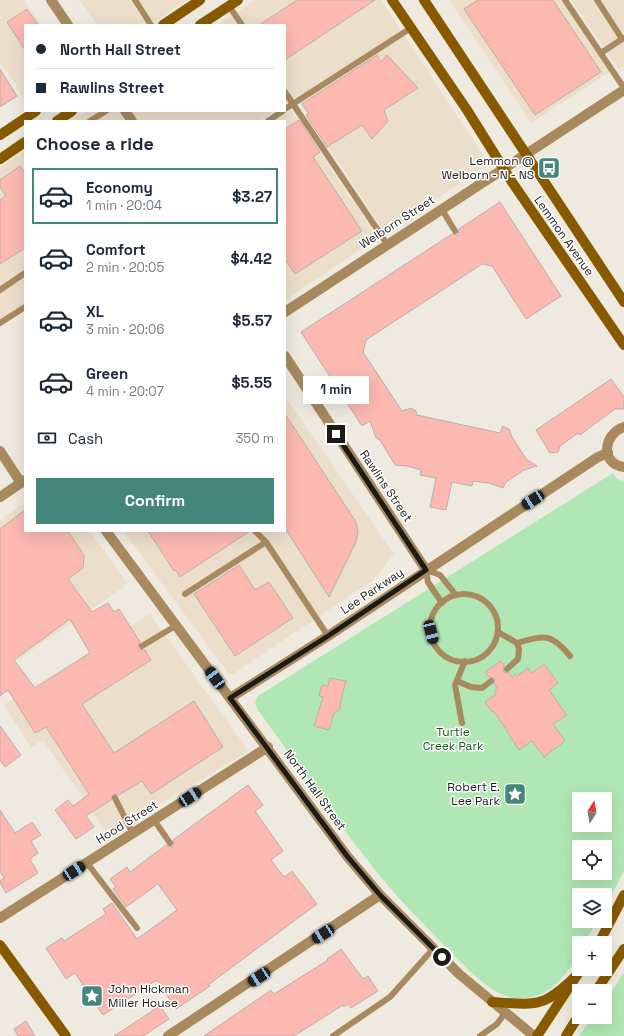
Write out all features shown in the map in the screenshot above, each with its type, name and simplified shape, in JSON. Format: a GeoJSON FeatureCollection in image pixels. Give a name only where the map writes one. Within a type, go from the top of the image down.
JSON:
{"type":"FeatureCollection","features":[{"type":"Feature","properties":{"kind":"main road"},"geometry":{"type":"LineString","coordinates":[[164,24],[200,0]]}},
{"type":"Feature","properties":{"kind":"main road","name":"Lemmon Avenue"},"geometry":{"type":"LineString","coordinates":[[392,0],[503,168],[624,345]]}},
{"type":"Feature","properties":{"kind":"main road","name":"Lemmon Avenue"},"geometry":{"type":"LineString","coordinates":[[424,0],[624,302]]}},
{"type":"Feature","properties":{"kind":"main road"},"geometry":{"type":"LineString","coordinates":[[202,24],[233,3]]}},
{"type":"Feature","properties":{"kind":"main road"},"geometry":{"type":"LineString","coordinates":[[0,135],[34,112]]}},
{"type":"Feature","properties":{"kind":"main road"},"geometry":{"type":"LineString","coordinates":[[61,120],[71,112]]}},
{"type":"Feature","properties":{"kind":"main road"},"geometry":{"type":"LineString","coordinates":[[0,159],[24,143]]}},
{"type":"Feature","properties":{"kind":"main road"},"geometry":{"type":"LineString","coordinates":[[603,936],[624,895]]}},
{"type":"Feature","properties":{"kind":"main road"},"geometry":{"type":"LineString","coordinates":[[0,945],[66,1036]]}},
{"type":"Feature","properties":{"kind":"main road"},"geometry":{"type":"LineString","coordinates":[[601,984],[624,949]]}},
{"type":"Feature","properties":{"kind":"main road"},"geometry":{"type":"LineString","coordinates":[[492,1002],[520,1004],[546,1001],[557,994],[575,976]]}},
{"type":"Feature","properties":{"kind":"main road"},"geometry":{"type":"LineString","coordinates":[[537,1036],[576,976]]}},
{"type":"Feature","properties":{"kind":"main road"},"geometry":{"type":"LineString","coordinates":[[566,1036],[573,1024]]}},
{"type":"Feature","properties":{"kind":"street"},"geometry":{"type":"LineString","coordinates":[[52,0],[67,24]]}},
{"type":"Feature","properties":{"kind":"street","name":"Welborn Street"},"geometry":{"type":"LineString","coordinates":[[286,311],[624,89]]}},
{"type":"Feature","properties":{"kind":"street","name":"Rawlins Street"},"geometry":{"type":"LineString","coordinates":[[286,358],[426,570]]}},
{"type":"Feature","properties":{"kind":"street"},"geometry":{"type":"LineString","coordinates":[[624,427],[617,429],[608,439],[608,453],[615,463],[624,467]]}},
{"type":"Feature","properties":{"kind":"street"},"geometry":{"type":"LineString","coordinates":[[0,451],[23,482],[0,497]]}},
{"type":"Feature","properties":{"kind":"street","name":"Lee Parkway"},"geometry":{"type":"LineString","coordinates":[[230,698],[328,636],[598,457],[608,453]]}},
{"type":"Feature","properties":{"kind":"street","name":"North Hall Street"},"geometry":{"type":"LineString","coordinates":[[107,532],[177,624],[347,856],[380,895],[433,949],[492,1002],[534,1036]]}},
{"type":"Feature","properties":{"kind":"street","name":"Hood Street"},"geometry":{"type":"LineString","coordinates":[[0,918],[268,747]]}},
{"type":"Feature","properties":{"kind":"street"},"geometry":{"type":"LineString","coordinates":[[168,1036],[380,895]]}},
{"type":"Feature","properties":{"kind":"lane"},"geometry":{"type":"LineString","coordinates":[[135,0],[150,24]]}},
{"type":"Feature","properties":{"kind":"lane"},"geometry":{"type":"LineString","coordinates":[[565,0],[624,89]]}},
{"type":"Feature","properties":{"kind":"lane"},"geometry":{"type":"LineString","coordinates":[[597,0],[623,38],[601,53]]}},
{"type":"Feature","properties":{"kind":"lane"},"geometry":{"type":"LineString","coordinates":[[233,3],[242,24]]}},
{"type":"Feature","properties":{"kind":"lane"},"geometry":{"type":"LineString","coordinates":[[286,108],[411,28]]}},
{"type":"Feature","properties":{"kind":"lane"},"geometry":{"type":"LineString","coordinates":[[286,94],[387,244]]}},
{"type":"Feature","properties":{"kind":"lane"},"geometry":{"type":"LineString","coordinates":[[92,120],[104,112]]}},
{"type":"Feature","properties":{"kind":"lane"},"geometry":{"type":"LineString","coordinates":[[269,120],[281,112]]}},
{"type":"Feature","properties":{"kind":"lane"},"geometry":{"type":"LineString","coordinates":[[441,208],[455,231]]}},
{"type":"Feature","properties":{"kind":"lane"},"geometry":{"type":"LineString","coordinates":[[0,290],[24,275]]}},
{"type":"Feature","properties":{"kind":"lane"},"geometry":{"type":"LineString","coordinates":[[0,324],[24,308]]}},
{"type":"Feature","properties":{"kind":"lane"},"geometry":{"type":"LineString","coordinates":[[256,532],[266,542],[328,636]]}},
{"type":"Feature","properties":{"kind":"lane"},"geometry":{"type":"LineString","coordinates":[[185,594],[266,542]]}},
{"type":"Feature","properties":{"kind":"lane"},"geometry":{"type":"LineString","coordinates":[[442,603],[428,582],[426,570],[440,575],[456,595]]}},
{"type":"Feature","properties":{"kind":"lane"},"geometry":{"type":"LineString","coordinates":[[456,595],[473,595],[487,603],[496,616],[498,632],[496,640],[487,653],[473,661],[465,662],[449,658],[442,653],[433,640],[431,624],[433,616],[442,603],[456,595]]}},
{"type":"Feature","properties":{"kind":"lane"},"geometry":{"type":"LineString","coordinates":[[142,646],[177,624]]}},
{"type":"Feature","properties":{"kind":"lane"},"geometry":{"type":"LineString","coordinates":[[498,632],[517,643],[519,649],[518,659],[507,669]]}},
{"type":"Feature","properties":{"kind":"lane"},"geometry":{"type":"LineString","coordinates":[[517,643],[537,638],[553,639],[559,643],[570,656]]}},
{"type":"Feature","properties":{"kind":"lane"},"geometry":{"type":"LineString","coordinates":[[462,723],[455,684],[465,662]]}},
{"type":"Feature","properties":{"kind":"lane"},"geometry":{"type":"LineString","coordinates":[[457,681],[471,687],[482,688],[491,680]]}},
{"type":"Feature","properties":{"kind":"lane"},"geometry":{"type":"LineString","coordinates":[[115,798],[133,834]]}},
{"type":"Feature","properties":{"kind":"lane"},"geometry":{"type":"LineString","coordinates":[[154,820],[170,843]]}},
{"type":"Feature","properties":{"kind":"lane"},"geometry":{"type":"LineString","coordinates":[[87,863],[137,928]]}},
{"type":"Feature","properties":{"kind":"lane"},"geometry":{"type":"LineString","coordinates":[[333,1036],[390,997],[433,949]]}},
{"type":"Feature","properties":{"kind":"lane"},"geometry":{"type":"LineString","coordinates":[[480,1036],[497,1024],[505,1013]]}},
{"type":"Feature","properties":{"kind":"shaded area"},"geometry":{"type":"Polygon","coordinates":[[[0,0],[24,0],[40,24],[24,24],[24,98],[0,62],[0,0]]]}},
{"type":"Feature","properties":{"kind":"shaded area"},"geometry":{"type":"Polygon","coordinates":[[[79,0],[187,0],[151,24],[97,24],[79,0]]]}},
{"type":"Feature","properties":{"kind":"shaded area"},"geometry":{"type":"Polygon","coordinates":[[[256,0],[381,0],[489,164],[385,233],[296,97],[286,103],[286,24],[219,24],[256,0]]]}},
{"type":"Feature","properties":{"kind":"shaded area"},"geometry":{"type":"Polygon","coordinates":[[[449,0],[561,0],[609,72],[531,123],[449,0]]]}},
{"type":"Feature","properties":{"kind":"shaded area"},"geometry":{"type":"Polygon","coordinates":[[[571,0],[624,0],[624,66],[619,70],[571,0]]]}},
{"type":"Feature","properties":{"kind":"shaded area"},"geometry":{"type":"Polygon","coordinates":[[[291,110],[378,238],[286,299],[286,120],[276,120],[291,110]]]}},
{"type":"Feature","properties":{"kind":"shaded area"},"geometry":{"type":"Polygon","coordinates":[[[84,112],[272,112],[260,120],[72,120],[84,112]]]}},
{"type":"Feature","properties":{"kind":"shaded area"},"geometry":{"type":"Polygon","coordinates":[[[24,152],[24,305],[0,320],[0,167],[24,152]]]}},
{"type":"Feature","properties":{"kind":"shaded area"},"geometry":{"type":"Polygon","coordinates":[[[286,397],[394,554],[373,580],[233,674],[229,674],[124,532],[286,532],[286,397]]]}},
{"type":"Feature","properties":{"kind":"shaded area"},"geometry":{"type":"Polygon","coordinates":[[[24,504],[24,532],[90,532],[128,584],[20,658],[0,630],[0,520],[24,504]]]}},
{"type":"Feature","properties":{"kind":"shaded area"},"geometry":{"type":"Polygon","coordinates":[[[150,614],[247,749],[246,753],[117,829],[104,829],[43,740],[31,747],[4,705],[150,614]]]}},
{"type":"Feature","properties":{"kind":"green space","name":"Turtle Creek Park"},"geometry":{"type":"Polygon","coordinates":[[[613,473],[617,479],[624,481],[624,871],[612,894],[612,888],[572,888],[572,928],[593,928],[588,936],[572,936],[572,964],[554,986],[543,993],[530,998],[516,998],[503,995],[486,985],[451,953],[412,912],[372,866],[258,710],[255,703],[258,696],[613,473]]]}},
{"type":"Feature","properties":{"kind":"green space"},"geometry":{"type":"Polygon","coordinates":[[[624,973],[624,1036],[579,1036],[588,1024],[612,1024],[612,991],[624,973]]]}},
{"type":"Feature","properties":{"kind":"building"},"geometry":{"type":"Polygon","coordinates":[[[297,0],[375,0],[286,59],[286,24],[261,24],[297,0]]]}},
{"type":"Feature","properties":{"kind":"building"},"geometry":{"type":"Polygon","coordinates":[[[478,0],[553,0],[601,72],[535,115],[464,9],[478,0]]]}},
{"type":"Feature","properties":{"kind":"building"},"geometry":{"type":"Polygon","coordinates":[[[27,9],[37,24],[24,24],[24,48],[7,22],[27,9]]]}},
{"type":"Feature","properties":{"kind":"building"},"geometry":{"type":"Polygon","coordinates":[[[377,55],[381,62],[387,55],[418,88],[384,110],[388,121],[372,139],[362,125],[327,147],[306,115],[309,114],[302,104],[377,55]]]}},
{"type":"Feature","properties":{"kind":"building"},"geometry":{"type":"Polygon","coordinates":[[[0,69],[17,96],[0,107],[0,69]]]}},
{"type":"Feature","properties":{"kind":"building"},"geometry":{"type":"Polygon","coordinates":[[[299,120],[320,152],[313,157],[362,231],[295,274],[286,260],[286,128],[299,120]]]}},
{"type":"Feature","properties":{"kind":"building"},"geometry":{"type":"Polygon","coordinates":[[[20,166],[24,172],[24,249],[0,264],[0,200],[6,196],[0,187],[0,180],[20,166]]]}},
{"type":"Feature","properties":{"kind":"building"},"geometry":{"type":"Polygon","coordinates":[[[500,202],[561,296],[526,319],[492,266],[482,264],[366,340],[363,352],[402,411],[411,408],[416,411],[417,415],[500,433],[503,426],[510,430],[511,435],[526,459],[537,466],[524,470],[506,482],[503,488],[489,483],[473,481],[472,486],[452,482],[446,510],[430,507],[436,478],[420,475],[421,470],[407,466],[395,465],[380,440],[376,438],[370,421],[362,426],[301,332],[452,234],[458,235],[459,229],[500,202]]]}},
{"type":"Feature","properties":{"kind":"building"},"geometry":{"type":"Polygon","coordinates":[[[611,379],[624,397],[624,409],[615,409],[580,435],[578,433],[560,446],[558,452],[550,453],[536,430],[611,379]]]}},
{"type":"Feature","properties":{"kind":"building"},"geometry":{"type":"Polygon","coordinates":[[[286,416],[356,522],[358,532],[356,542],[329,597],[286,530],[286,416]]]}},
{"type":"Feature","properties":{"kind":"building"},"geometry":{"type":"Polygon","coordinates":[[[24,511],[24,532],[69,532],[84,555],[83,568],[68,579],[92,612],[108,603],[114,612],[119,609],[140,642],[138,649],[145,650],[151,660],[82,704],[114,753],[194,701],[223,747],[151,794],[142,781],[119,795],[113,794],[111,800],[86,816],[94,827],[76,839],[55,810],[68,800],[73,806],[89,794],[46,727],[35,733],[8,690],[0,696],[0,529],[24,511]],[[70,619],[14,660],[35,688],[90,653],[70,619]]]}},
{"type":"Feature","properties":{"kind":"building"},"geometry":{"type":"Polygon","coordinates":[[[149,532],[248,532],[180,577],[176,570],[174,571],[149,532]]]}},
{"type":"Feature","properties":{"kind":"building"},"geometry":{"type":"Polygon","coordinates":[[[239,565],[255,590],[269,582],[293,618],[235,656],[194,594],[239,565]]]}},
{"type":"Feature","properties":{"kind":"building"},"geometry":{"type":"Polygon","coordinates":[[[501,661],[504,665],[503,672],[510,673],[512,677],[515,674],[517,676],[528,668],[532,673],[544,664],[558,683],[549,690],[567,715],[553,724],[565,741],[544,757],[532,741],[519,750],[494,711],[492,712],[485,702],[496,694],[494,691],[497,688],[494,684],[495,679],[489,677],[485,672],[501,661]]]}},
{"type":"Feature","properties":{"kind":"building"},"geometry":{"type":"Polygon","coordinates":[[[330,678],[346,681],[340,709],[334,713],[329,730],[314,726],[323,697],[319,696],[322,685],[328,686],[330,678]]]}},
{"type":"Feature","properties":{"kind":"building"},"geometry":{"type":"Polygon","coordinates":[[[0,726],[21,755],[5,767],[0,760],[0,726]]]}},
{"type":"Feature","properties":{"kind":"building"},"geometry":{"type":"Polygon","coordinates":[[[248,785],[263,805],[255,811],[283,851],[271,860],[284,877],[292,871],[317,904],[208,985],[210,986],[176,1009],[157,980],[103,1015],[75,973],[66,979],[46,948],[62,938],[64,941],[106,914],[103,909],[112,903],[137,939],[177,910],[158,884],[126,907],[113,889],[116,887],[110,879],[127,867],[130,872],[166,845],[172,847],[174,843],[173,840],[248,785]]]}},
{"type":"Feature","properties":{"kind":"building"},"geometry":{"type":"Polygon","coordinates":[[[0,810],[15,833],[32,822],[41,835],[31,841],[38,853],[30,859],[38,873],[6,893],[0,883],[0,881],[4,878],[0,871],[0,810]]]}},
{"type":"Feature","properties":{"kind":"building"},"geometry":{"type":"Polygon","coordinates":[[[341,949],[363,979],[368,976],[378,991],[351,1008],[348,1004],[344,1007],[343,1005],[294,1036],[204,1036],[271,990],[274,994],[328,960],[327,959],[341,949]]]}},
{"type":"Feature","properties":{"kind":"building"},"geometry":{"type":"Polygon","coordinates":[[[160,1006],[169,1019],[143,1036],[114,1036],[160,1006]]]}},
{"type":"Feature","properties":{"kind":"building"},"geometry":{"type":"Polygon","coordinates":[[[26,1021],[35,1036],[18,1036],[14,1029],[26,1021]]]}},
{"type":"Feature","properties":{"kind":"place","name":"Lemmon @ Welborn - N - NS"},"geometry":{"type":"Point","coordinates":[549,168]}},
{"type":"Feature","properties":{"kind":"place","name":"Robert E. Lee Park"},"geometry":{"type":"Point","coordinates":[515,794]}},
{"type":"Feature","properties":{"kind":"place","name":"John Hickman Miller House"},"geometry":{"type":"Point","coordinates":[92,996]}},
{"type":"Feature","properties":{"kind":"route"},"geometry":{"type":"LineString","coordinates":[[336,434],[405,536],[426,570],[328,636],[230,698],[268,747],[347,856],[380,895],[442,957]]}}]}
